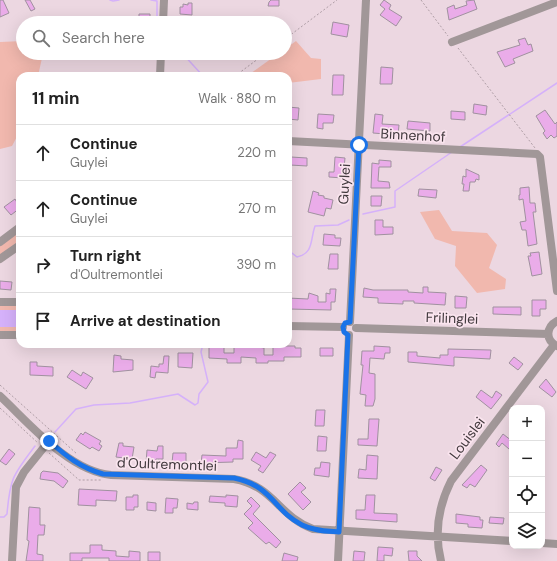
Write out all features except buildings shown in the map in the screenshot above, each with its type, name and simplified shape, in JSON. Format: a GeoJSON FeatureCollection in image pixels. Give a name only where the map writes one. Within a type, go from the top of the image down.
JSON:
{"type":"FeatureCollection","features":[{"type":"Feature","properties":{"kind":"street"},"geometry":{"type":"LineString","coordinates":[[163,16],[164,0]]}},
{"type":"Feature","properties":{"kind":"street","name":"Guylei"},"geometry":{"type":"LineString","coordinates":[[346,324],[359,145],[366,0]]}},
{"type":"Feature","properties":{"kind":"street"},"geometry":{"type":"LineString","coordinates":[[452,42],[557,2]]}},
{"type":"Feature","properties":{"kind":"street"},"geometry":{"type":"LineString","coordinates":[[160,72],[161,60]]}},
{"type":"Feature","properties":{"kind":"street","name":"Binnenhof"},"geometry":{"type":"LineString","coordinates":[[292,141],[537,154]]}},
{"type":"Feature","properties":{"kind":"street"},"geometry":{"type":"LineString","coordinates":[[537,154],[540,156],[557,291]]}},
{"type":"Feature","properties":{"kind":"street"},"geometry":{"type":"LineString","coordinates":[[0,242],[16,230]]}},
{"type":"Feature","properties":{"kind":"street"},"geometry":{"type":"LineString","coordinates":[[0,259],[16,248]]}},
{"type":"Feature","properties":{"kind":"street"},"geometry":{"type":"LineString","coordinates":[[0,302],[16,302]]}},
{"type":"Feature","properties":{"kind":"street"},"geometry":{"type":"LineString","coordinates":[[555,345],[550,340],[548,334],[552,324],[557,320]]}},
{"type":"Feature","properties":{"kind":"street"},"geometry":{"type":"LineString","coordinates":[[338,561],[348,335],[344,332],[346,324]]}},
{"type":"Feature","properties":{"kind":"street"},"geometry":{"type":"LineString","coordinates":[[292,326],[354,324],[356,328],[353,334],[348,335]]}},
{"type":"Feature","properties":{"kind":"street","name":"Frilinglei"},"geometry":{"type":"LineString","coordinates":[[356,328],[548,334]]}},
{"type":"Feature","properties":{"kind":"street"},"geometry":{"type":"LineString","coordinates":[[0,335],[16,335]]}},
{"type":"Feature","properties":{"kind":"street","name":"Louislei"},"geometry":{"type":"LineString","coordinates":[[441,561],[437,537],[440,509],[451,481],[555,345]]}},
{"type":"Feature","properties":{"kind":"street","name":"d'Oultremontlei"},"geometry":{"type":"LineString","coordinates":[[0,396],[74,462],[92,471],[103,474],[234,478],[244,480],[268,494],[289,516],[304,526],[314,530],[509,541]]}},
{"type":"Feature","properties":{"kind":"street"},"geometry":{"type":"LineString","coordinates":[[12,561],[16,487],[21,477],[49,441]]}},
{"type":"Feature","properties":{"kind":"street"},"geometry":{"type":"LineString","coordinates":[[545,543],[557,544]]}},
{"type":"Feature","properties":{"kind":"path"},"geometry":{"type":"LineString","coordinates":[[292,34],[337,0]]}},
{"type":"Feature","properties":{"kind":"path"},"geometry":{"type":"LineString","coordinates":[[421,0],[452,42],[535,145],[537,154]]}},
{"type":"Feature","properties":{"kind":"path"},"geometry":{"type":"LineString","coordinates":[[240,72],[257,60]]}},
{"type":"Feature","properties":{"kind":"path"},"geometry":{"type":"LineString","coordinates":[[0,408],[79,480],[104,480]]}},
{"type":"Feature","properties":{"kind":"shaded area"},"geometry":{"type":"Polygon","coordinates":[[[16,41],[16,60],[42,60],[39,72],[16,72],[16,138],[12,146],[0,149],[0,42],[16,41]]]}},
{"type":"Feature","properties":{"kind":"shaded area"},"geometry":{"type":"Polygon","coordinates":[[[296,41],[311,58],[321,59],[321,79],[292,83],[292,72],[253,72],[269,60],[292,60],[292,44],[296,41]]]}},
{"type":"Feature","properties":{"kind":"shaded area"},"geometry":{"type":"Polygon","coordinates":[[[439,210],[452,231],[487,233],[497,245],[489,268],[506,279],[505,289],[477,293],[455,266],[456,246],[435,239],[420,212],[439,210]]]}},
{"type":"Feature","properties":{"kind":"shaded area"},"geometry":{"type":"Polygon","coordinates":[[[16,232],[16,245],[0,256],[0,244],[16,232]]]}},
{"type":"Feature","properties":{"kind":"shaded area"},"geometry":{"type":"Polygon","coordinates":[[[0,305],[16,305],[16,332],[0,332],[0,305]]]}},
{"type":"Feature","properties":{"kind":"shaded area"},"geometry":{"type":"Polygon","coordinates":[[[0,310],[16,310],[16,327],[0,327],[0,310]]]}},
{"type":"Feature","properties":{"kind":"waterway"},"geometry":{"type":"LineString","coordinates":[[110,0],[119,0]]}},
{"type":"Feature","properties":{"kind":"waterway"},"geometry":{"type":"LineString","coordinates":[[151,0],[157,1],[157,16]]}},
{"type":"Feature","properties":{"kind":"waterway"},"geometry":{"type":"LineString","coordinates":[[188,60],[199,72]]}},
{"type":"Feature","properties":{"kind":"waterway"},"geometry":{"type":"LineString","coordinates":[[460,147],[557,83]]}},
{"type":"Feature","properties":{"kind":"waterway"},"geometry":{"type":"LineString","coordinates":[[363,214],[395,207],[395,191],[452,152]]}},
{"type":"Feature","properties":{"kind":"waterway"},"geometry":{"type":"LineString","coordinates":[[292,253],[297,257],[309,249],[315,226],[338,225],[349,220]]}},
{"type":"Feature","properties":{"kind":"waterway"},"geometry":{"type":"LineString","coordinates":[[55,432],[76,409],[94,405],[130,403],[178,394],[195,405],[198,403],[199,394],[208,382],[201,352],[202,348]]}},
{"type":"Feature","properties":{"kind":"waterway"},"geometry":{"type":"LineString","coordinates":[[0,517],[4,517],[7,514],[11,484],[14,477],[35,446]]}},
{"type":"Feature","properties":{"kind":"route"},"geometry":{"type":"LineString","coordinates":[[49,441],[74,462],[92,471],[103,474],[234,478],[244,480],[261,488],[296,522],[314,530],[339,532],[348,335],[344,332],[343,327],[345,323],[350,322],[359,145]]}}]}
